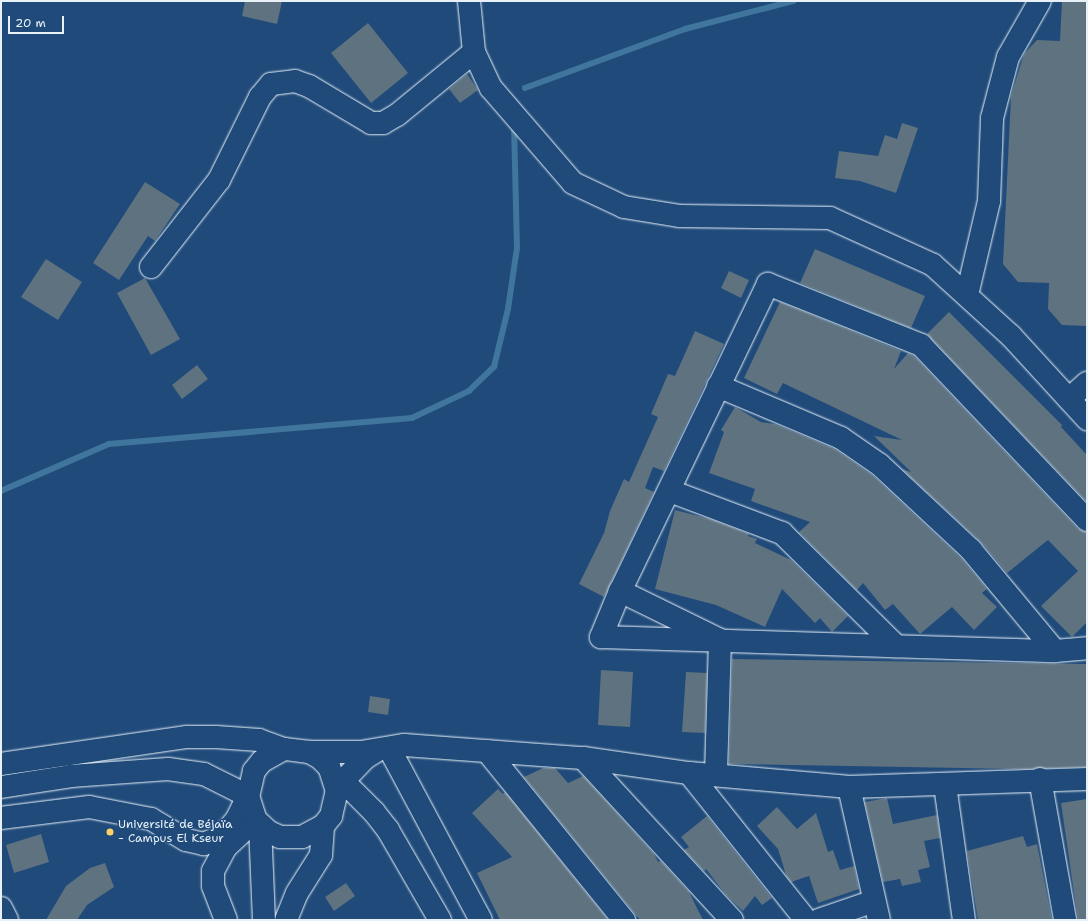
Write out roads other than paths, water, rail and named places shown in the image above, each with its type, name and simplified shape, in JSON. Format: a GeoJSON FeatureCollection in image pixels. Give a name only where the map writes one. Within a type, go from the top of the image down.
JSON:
{"type":"FeatureCollection","features":[{"type":"Feature","properties":{"kind":"street"},"geometry":{"type":"LineString","coordinates":[[469,1],[474,52],[491,88],[573,184],[624,208],[680,216],[830,218],[933,265],[1011,336],[1087,419]]}},
{"type":"Feature","properties":{"kind":"street"},"geometry":{"type":"LineString","coordinates":[[967,295],[990,201],[992,118],[1008,57],[1040,1]]}},
{"type":"Feature","properties":{"kind":"street"},"geometry":{"type":"LineString","coordinates":[[151,267],[219,180],[260,97],[271,84],[295,81],[309,86],[371,123],[383,123],[396,115],[474,52]]}},
{"type":"Feature","properties":{"kind":"street"},"geometry":{"type":"LineString","coordinates":[[1087,520],[920,345],[768,284],[718,386],[670,492],[620,591],[601,637],[1055,651],[1087,648]]}},
{"type":"Feature","properties":{"kind":"street"},"geometry":{"type":"LineString","coordinates":[[1069,399],[1087,383]]}},
{"type":"Feature","properties":{"kind":"street"},"geometry":{"type":"LineString","coordinates":[[718,386],[841,438],[880,465],[971,550],[1055,651]]}},
{"type":"Feature","properties":{"kind":"street"},"geometry":{"type":"LineString","coordinates":[[670,492],[782,533],[896,646]]}},
{"type":"Feature","properties":{"kind":"street"},"geometry":{"type":"LineString","coordinates":[[620,591],[720,640]]}},
{"type":"Feature","properties":{"kind":"street"},"geometry":{"type":"LineString","coordinates":[[716,775],[720,640]]}},
{"type":"Feature","properties":{"kind":"street"},"geometry":{"type":"LineString","coordinates":[[1,764],[187,738],[216,737],[259,740],[284,750],[309,752],[344,753],[404,745],[583,758],[690,773],[849,787],[945,785],[1040,779],[1087,779]]}},
{"type":"Feature","properties":{"kind":"street"},"geometry":{"type":"LineString","coordinates":[[258,822],[280,837],[291,838],[313,833],[323,826],[331,816],[340,786],[359,763],[383,749]]}},
{"type":"Feature","properties":{"kind":"street"},"geometry":{"type":"LineString","coordinates":[[383,749],[481,920]]}},
{"type":"Feature","properties":{"kind":"street"},"geometry":{"type":"LineString","coordinates":[[1,818],[89,807],[151,819],[186,840],[204,844],[222,836],[237,819],[248,796],[254,771],[267,757],[284,750]]}},
{"type":"Feature","properties":{"kind":"street"},"geometry":{"type":"LineString","coordinates":[[487,751],[624,920]]}},
{"type":"Feature","properties":{"kind":"street"},"geometry":{"type":"LineString","coordinates":[[309,752],[329,768],[340,786],[374,812],[388,830],[440,920]]}},
{"type":"Feature","properties":{"kind":"street"},"geometry":{"type":"LineString","coordinates":[[583,758],[732,920]]}},
{"type":"Feature","properties":{"kind":"street"},"geometry":{"type":"LineString","coordinates":[[1,787],[71,776],[168,769],[204,774],[248,796],[258,822],[264,920]]}},
{"type":"Feature","properties":{"kind":"street"},"geometry":{"type":"LineString","coordinates":[[690,773],[806,920]]}},
{"type":"Feature","properties":{"kind":"street"},"geometry":{"type":"LineString","coordinates":[[1040,779],[1065,920]]}},
{"type":"Feature","properties":{"kind":"street"},"geometry":{"type":"LineString","coordinates":[[945,785],[964,920]]}},
{"type":"Feature","properties":{"kind":"street"},"geometry":{"type":"LineString","coordinates":[[819,920],[876,911],[849,787]]}},
{"type":"Feature","properties":{"kind":"street"},"geometry":{"type":"LineString","coordinates":[[226,920],[213,886],[213,871],[225,848],[258,822]]}},
{"type":"Feature","properties":{"kind":"street"},"geometry":{"type":"LineString","coordinates":[[286,920],[297,892],[321,855],[323,826]]}},
{"type":"Feature","properties":{"kind":"street"},"geometry":{"type":"LineString","coordinates":[[1,908],[7,920]]}},
{"type":"Feature","properties":{"kind":"waterway"},"geometry":{"type":"LineString","coordinates":[[525,88],[685,29],[793,1]]}},
{"type":"Feature","properties":{"kind":"waterway"},"geometry":{"type":"LineString","coordinates":[[1,491],[109,444],[412,418],[469,391],[494,367],[508,309],[517,248],[514,124]]}},
{"type":"Feature","properties":{"kind":"place","name":"Université de Béjaïa - Campus El Kseur"},"geometry":{"type":"Point","coordinates":[110,832]}}]}
